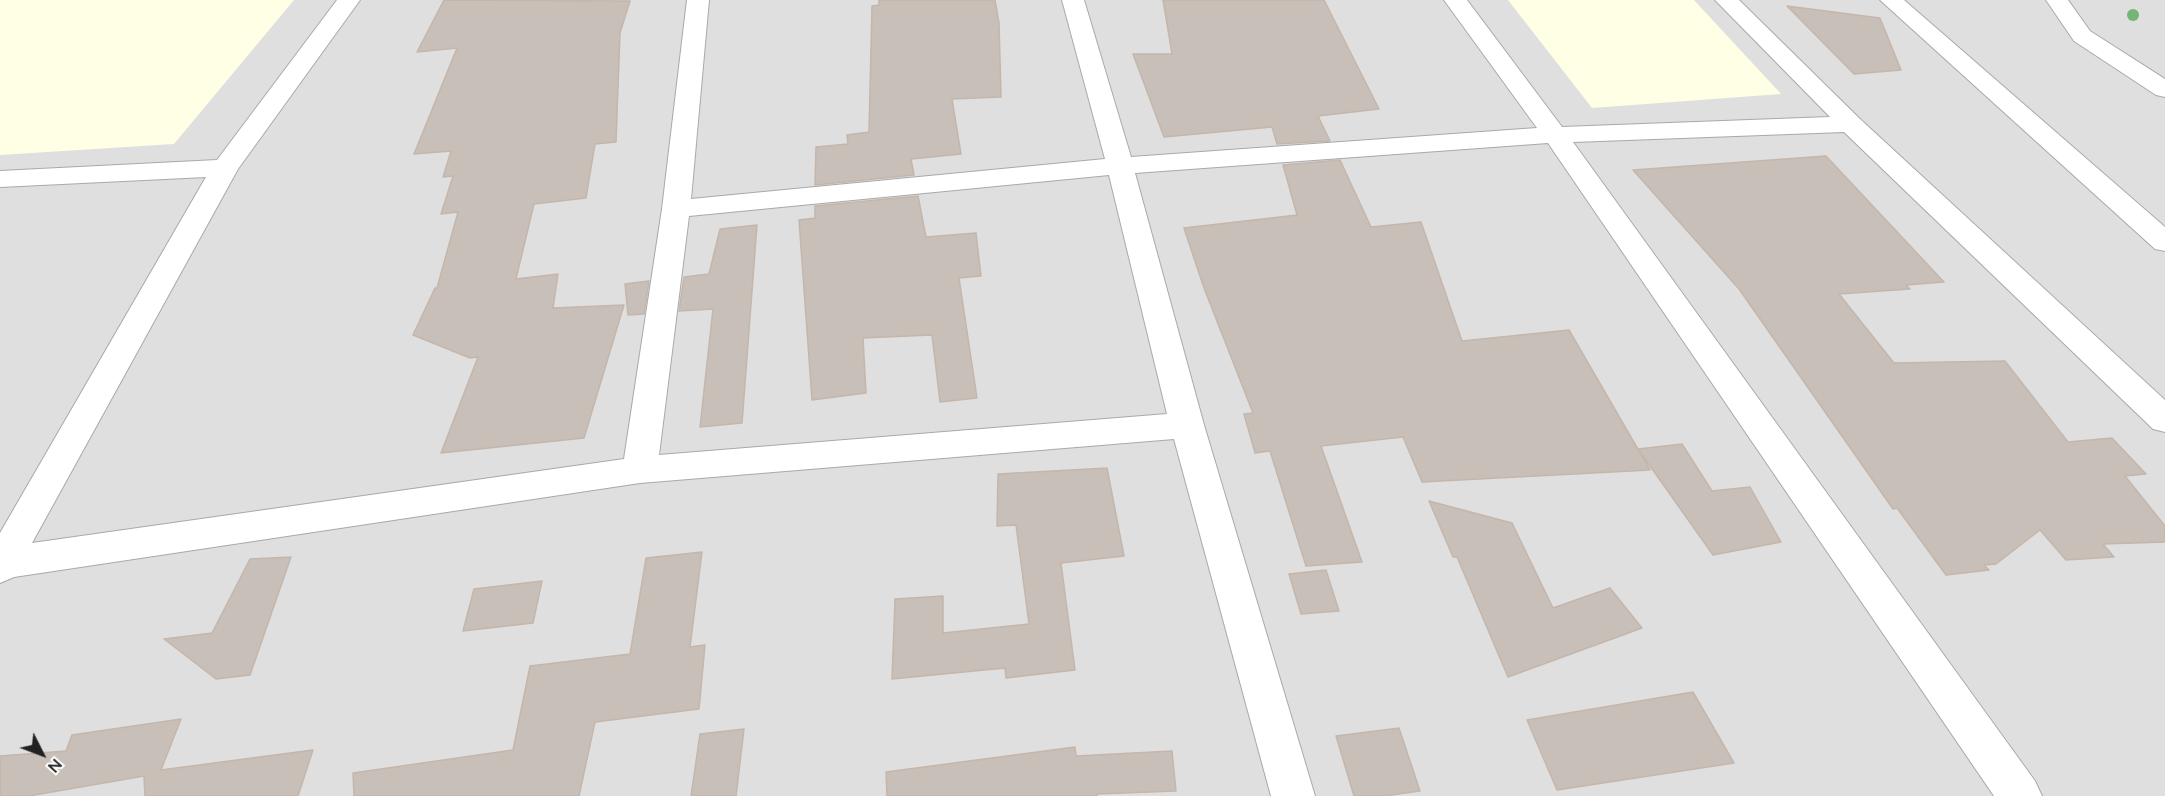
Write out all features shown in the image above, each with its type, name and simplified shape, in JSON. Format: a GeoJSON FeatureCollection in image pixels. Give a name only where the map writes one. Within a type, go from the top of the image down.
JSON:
{"type":"FeatureCollection","features":[{"type":"Feature","properties":{"kind":"street"},"geometry":{"type":"LineString","coordinates":[[1,565],[225,168],[349,0]]}},
{"type":"Feature","properties":{"kind":"street"},"geometry":{"type":"LineString","coordinates":[[639,470],[676,209],[699,0]]}},
{"type":"Feature","properties":{"kind":"street"},"geometry":{"type":"LineString","coordinates":[[1073,0],[1120,166],[1187,424],[1293,796]]}},
{"type":"Feature","properties":{"kind":"street"},"geometry":{"type":"LineString","coordinates":[[1455,0],[1555,135],[2020,796]]}},
{"type":"Feature","properties":{"kind":"street"},"geometry":{"type":"LineString","coordinates":[[1726,0],[1851,124],[2165,420]]}},
{"type":"Feature","properties":{"kind":"street"},"geometry":{"type":"LineString","coordinates":[[1891,0],[2165,242]]}},
{"type":"Feature","properties":{"kind":"street"},"geometry":{"type":"LineString","coordinates":[[2056,0],[2082,36],[2165,90]]}},
{"type":"Feature","properties":{"kind":"street"},"geometry":{"type":"LineString","coordinates":[[676,209],[1120,166],[1555,135],[1851,124]]}},
{"type":"Feature","properties":{"kind":"street"},"geometry":{"type":"LineString","coordinates":[[0,179],[225,168]]}},
{"type":"Feature","properties":{"kind":"street"},"geometry":{"type":"LineString","coordinates":[[1,565],[639,470],[1187,424]]}},
{"type":"Feature","properties":{"kind":"shaded area"},"geometry":{"type":"Polygon","coordinates":[[[0,0],[2165,0],[2165,796],[0,796],[0,0]]]}},
{"type":"Feature","properties":{"kind":"shaded area"},"geometry":{"type":"Polygon","coordinates":[[[0,0],[294,0],[174,144],[0,155],[0,0]]]}},
{"type":"Feature","properties":{"kind":"shaded area"},"geometry":{"type":"Polygon","coordinates":[[[1508,0],[1694,0],[1781,94],[1592,108],[1508,0]]]}},
{"type":"Feature","properties":{"kind":"building"},"geometry":{"type":"Polygon","coordinates":[[[444,0],[630,1],[620,33],[616,142],[595,144],[586,198],[534,204],[516,279],[558,274],[553,308],[624,305],[584,438],[441,453],[478,357],[470,358],[413,335],[437,288],[458,212],[441,214],[453,176],[443,177],[451,151],[414,154],[457,48],[417,52],[444,0]]]}},
{"type":"Feature","properties":{"kind":"building"},"geometry":{"type":"Polygon","coordinates":[[[879,0],[995,0],[999,23],[1001,97],[952,99],[961,154],[911,159],[914,175],[815,185],[816,147],[848,144],[847,135],[869,132],[872,6],[879,5],[879,0]]]}},
{"type":"Feature","properties":{"kind":"building"},"geometry":{"type":"Polygon","coordinates":[[[1163,0],[1324,0],[1379,109],[1318,116],[1330,141],[1277,144],[1272,127],[1164,137],[1133,54],[1172,54],[1163,0]]]}},
{"type":"Feature","properties":{"kind":"building"},"geometry":{"type":"Polygon","coordinates":[[[1787,6],[1880,18],[1901,70],[1854,74],[1787,6]]]}},
{"type":"Feature","properties":{"kind":"building"},"geometry":{"type":"Polygon","coordinates":[[[1826,156],[1944,282],[1906,285],[1910,289],[1839,294],[1894,363],[2005,361],[2068,442],[2112,438],[2146,474],[2125,476],[2165,526],[2165,542],[2103,544],[2114,557],[2066,560],[2040,530],[1996,564],[1984,565],[1989,570],[1946,575],[1897,508],[1893,509],[1739,289],[1633,170],[1826,156]]]}},
{"type":"Feature","properties":{"kind":"building"},"geometry":{"type":"Polygon","coordinates":[[[1340,160],[1371,227],[1421,222],[1462,341],[1569,330],[1650,470],[1422,482],[1403,437],[1321,446],[1362,562],[1306,566],[1270,451],[1255,453],[1244,414],[1253,413],[1204,288],[1184,228],[1297,215],[1283,165],[1340,160]]]}},
{"type":"Feature","properties":{"kind":"building"},"geometry":{"type":"Polygon","coordinates":[[[918,196],[926,237],[976,233],[981,276],[959,278],[977,398],[940,402],[932,335],[863,338],[866,393],[812,400],[799,220],[815,218],[815,206],[918,196]]]}},
{"type":"Feature","properties":{"kind":"building"},"geometry":{"type":"Polygon","coordinates":[[[757,225],[742,423],[700,427],[713,309],[679,311],[684,277],[709,274],[720,229],[757,225]]]}},
{"type":"Feature","properties":{"kind":"building"},"geometry":{"type":"Polygon","coordinates":[[[649,281],[644,314],[628,315],[625,284],[649,281]]]}},
{"type":"Feature","properties":{"kind":"building"},"geometry":{"type":"Polygon","coordinates":[[[1682,444],[1712,491],[1750,487],[1781,542],[1713,555],[1638,449],[1682,444]]]}},
{"type":"Feature","properties":{"kind":"building"},"geometry":{"type":"Polygon","coordinates":[[[1107,468],[1124,556],[1061,563],[1075,670],[1006,678],[1005,668],[892,679],[895,599],[943,596],[943,633],[1029,624],[1016,525],[997,526],[998,474],[1107,468]]]}},
{"type":"Feature","properties":{"kind":"building"},"geometry":{"type":"Polygon","coordinates":[[[1429,501],[1512,523],[1553,608],[1610,588],[1642,628],[1508,677],[1457,557],[1453,557],[1429,501]]]}},
{"type":"Feature","properties":{"kind":"building"},"geometry":{"type":"Polygon","coordinates":[[[702,552],[690,647],[705,645],[699,709],[595,722],[579,796],[354,796],[353,773],[513,750],[530,666],[630,654],[646,558],[702,552]]]}},
{"type":"Feature","properties":{"kind":"building"},"geometry":{"type":"Polygon","coordinates":[[[291,557],[250,675],[216,679],[164,639],[212,633],[250,559],[291,557]]]}},
{"type":"Feature","properties":{"kind":"building"},"geometry":{"type":"Polygon","coordinates":[[[1326,570],[1339,611],[1301,614],[1289,574],[1326,570]]]}},
{"type":"Feature","properties":{"kind":"building"},"geometry":{"type":"Polygon","coordinates":[[[542,581],[533,623],[463,631],[474,589],[542,581]]]}},
{"type":"Feature","properties":{"kind":"building"},"geometry":{"type":"Polygon","coordinates":[[[1693,692],[1734,763],[1557,790],[1527,720],[1693,692]]]}},
{"type":"Feature","properties":{"kind":"building"},"geometry":{"type":"Polygon","coordinates":[[[181,719],[161,770],[313,750],[298,796],[145,796],[144,776],[29,796],[0,796],[0,756],[66,751],[72,735],[181,719]]]}},
{"type":"Feature","properties":{"kind":"building"},"geometry":{"type":"Polygon","coordinates":[[[1399,728],[1420,791],[1384,796],[1354,796],[1336,736],[1399,728]]]}},
{"type":"Feature","properties":{"kind":"building"},"geometry":{"type":"Polygon","coordinates":[[[744,729],[736,796],[691,796],[700,734],[744,729]]]}},
{"type":"Feature","properties":{"kind":"building"},"geometry":{"type":"Polygon","coordinates":[[[1075,747],[1076,756],[1172,751],[1176,791],[1097,794],[1097,796],[887,796],[886,772],[1075,747]]]}}]}
